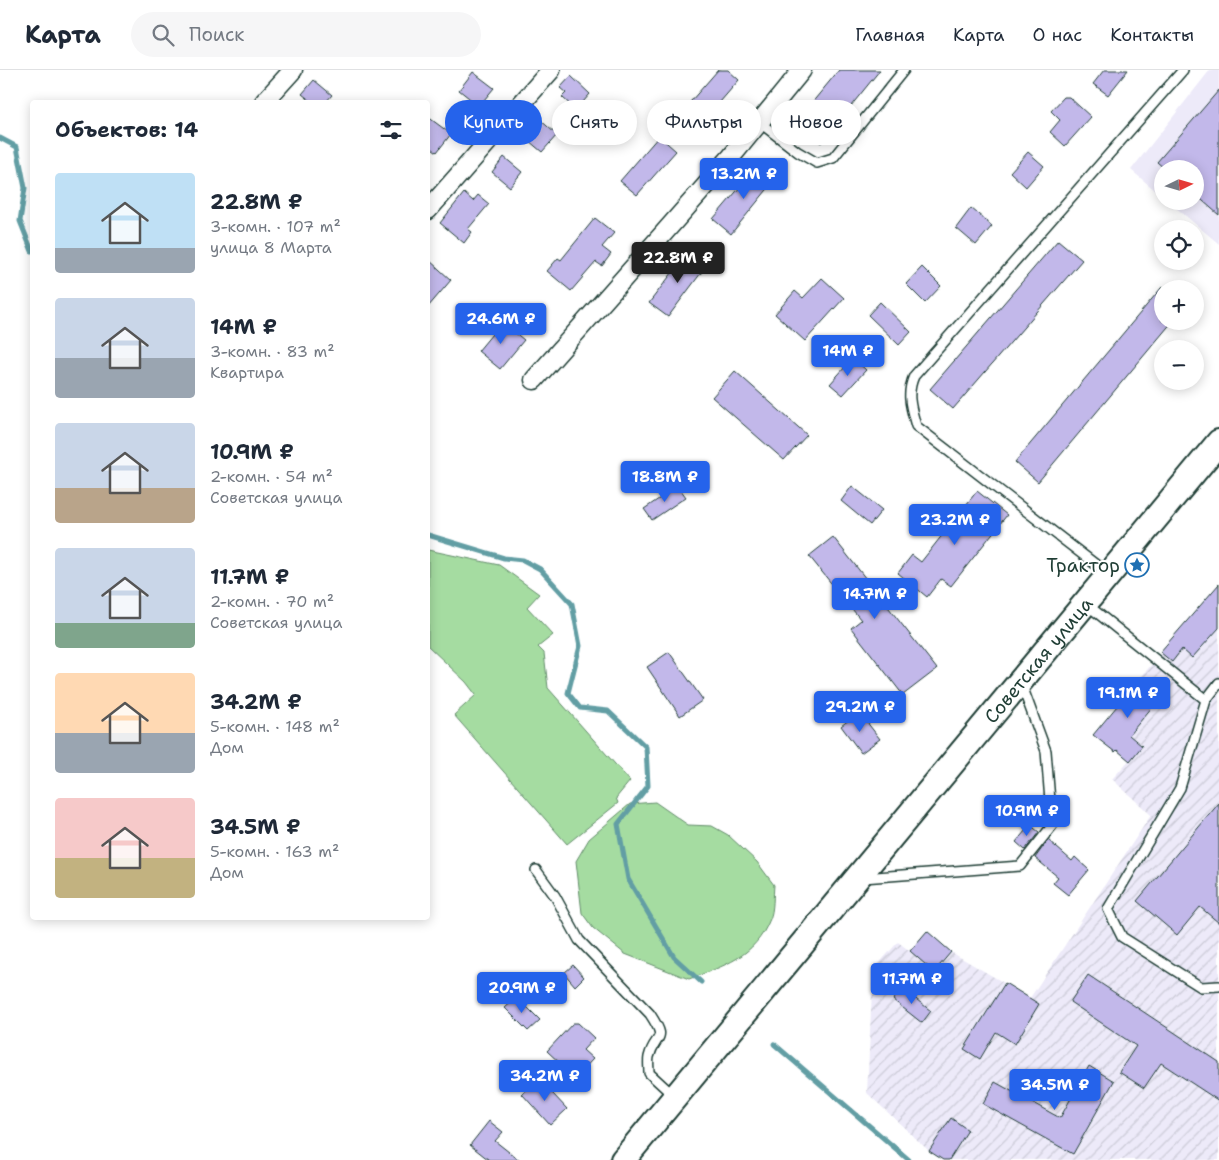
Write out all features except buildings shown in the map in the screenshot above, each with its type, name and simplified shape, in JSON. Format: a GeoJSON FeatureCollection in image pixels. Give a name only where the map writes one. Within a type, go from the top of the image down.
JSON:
{"type":"FeatureCollection","features":[{"type":"Feature","properties":{"kind":"main road","name":"Советская улица"},"geometry":{"type":"LineString","coordinates":[[623,1160],[1219,442]]}},
{"type":"Feature","properties":{"kind":"street"},"geometry":{"type":"LineString","coordinates":[[266,100],[293,70]]}},
{"type":"Feature","properties":{"kind":"street"},"geometry":{"type":"LineString","coordinates":[[430,208],[551,70]]}},
{"type":"Feature","properties":{"kind":"street"},"geometry":{"type":"LineString","coordinates":[[761,119],[795,72]]}},
{"type":"Feature","properties":{"kind":"street"},"geometry":{"type":"LineString","coordinates":[[534,380],[739,145]]}},
{"type":"Feature","properties":{"kind":"lane"},"geometry":{"type":"LineString","coordinates":[[761,124],[798,152],[816,163],[833,158],[904,70]]}},
{"type":"Feature","properties":{"kind":"lane"},"geometry":{"type":"LineString","coordinates":[[1109,574],[916,426],[909,403],[909,388],[914,376],[1183,70]]}},
{"type":"Feature","properties":{"kind":"lane"},"geometry":{"type":"LineString","coordinates":[[1085,603],[1206,700]]}},
{"type":"Feature","properties":{"kind":"lane"},"geometry":{"type":"LineString","coordinates":[[857,878],[1020,866],[1052,826],[1046,751],[1020,681]]}},
{"type":"Feature","properties":{"kind":"lane"},"geometry":{"type":"LineString","coordinates":[[1219,683],[1206,700],[1180,788],[1108,909],[1122,937],[1201,987],[1219,986]]}},
{"type":"Feature","properties":{"kind":"lane"},"geometry":{"type":"LineString","coordinates":[[536,870],[555,896],[579,940],[650,1014],[660,1028],[661,1037],[650,1056],[649,1074],[676,1098]]}},
{"type":"Feature","properties":{"kind":"shaded area"},"geometry":{"type":"Polygon","coordinates":[[[1210,70],[1219,70],[1219,244],[1204,231],[1204,220],[1191,220],[1179,210],[1204,210],[1204,160],[1154,160],[1154,189],[1131,170],[1210,70]]]}},
{"type":"Feature","properties":{"kind":"shaded area"},"geometry":{"type":"Polygon","coordinates":[[[1219,584],[1219,1160],[943,1160],[929,1151],[867,1093],[873,970],[898,942],[910,951],[925,933],[951,952],[1030,998],[1151,815],[1112,779],[1142,746],[1129,735],[1162,695],[1141,677],[1219,584]]]}},
{"type":"Feature","properties":{"kind":"green space"},"geometry":{"type":"Polygon","coordinates":[[[430,550],[499,565],[539,594],[527,607],[553,635],[538,647],[544,653],[548,688],[630,781],[616,798],[618,803],[567,844],[454,715],[476,695],[466,682],[430,648],[430,550]]]}},
{"type":"Feature","properties":{"kind":"green space"},"geometry":{"type":"Polygon","coordinates":[[[655,802],[688,825],[712,826],[728,835],[757,862],[774,885],[771,915],[764,932],[756,943],[726,964],[689,979],[625,954],[593,928],[582,913],[576,861],[589,839],[630,804],[655,802]]]}},
{"type":"Feature","properties":{"kind":"waterway"},"geometry":{"type":"LineString","coordinates":[[0,138],[17,147],[25,188],[20,221],[30,246]]}},
{"type":"Feature","properties":{"kind":"waterway"},"geometry":{"type":"LineString","coordinates":[[430,536],[504,558],[523,560],[540,569],[572,604],[580,646],[568,693],[580,708],[608,711],[646,747],[648,786],[618,824],[628,879],[674,957],[701,982]]}},
{"type":"Feature","properties":{"kind":"waterway"},"geometry":{"type":"LineString","coordinates":[[774,1044],[909,1160]]}},
{"type":"Feature","properties":{"kind":"place","name":"Трактор"},"geometry":{"type":"Point","coordinates":[1137,565]}}]}
